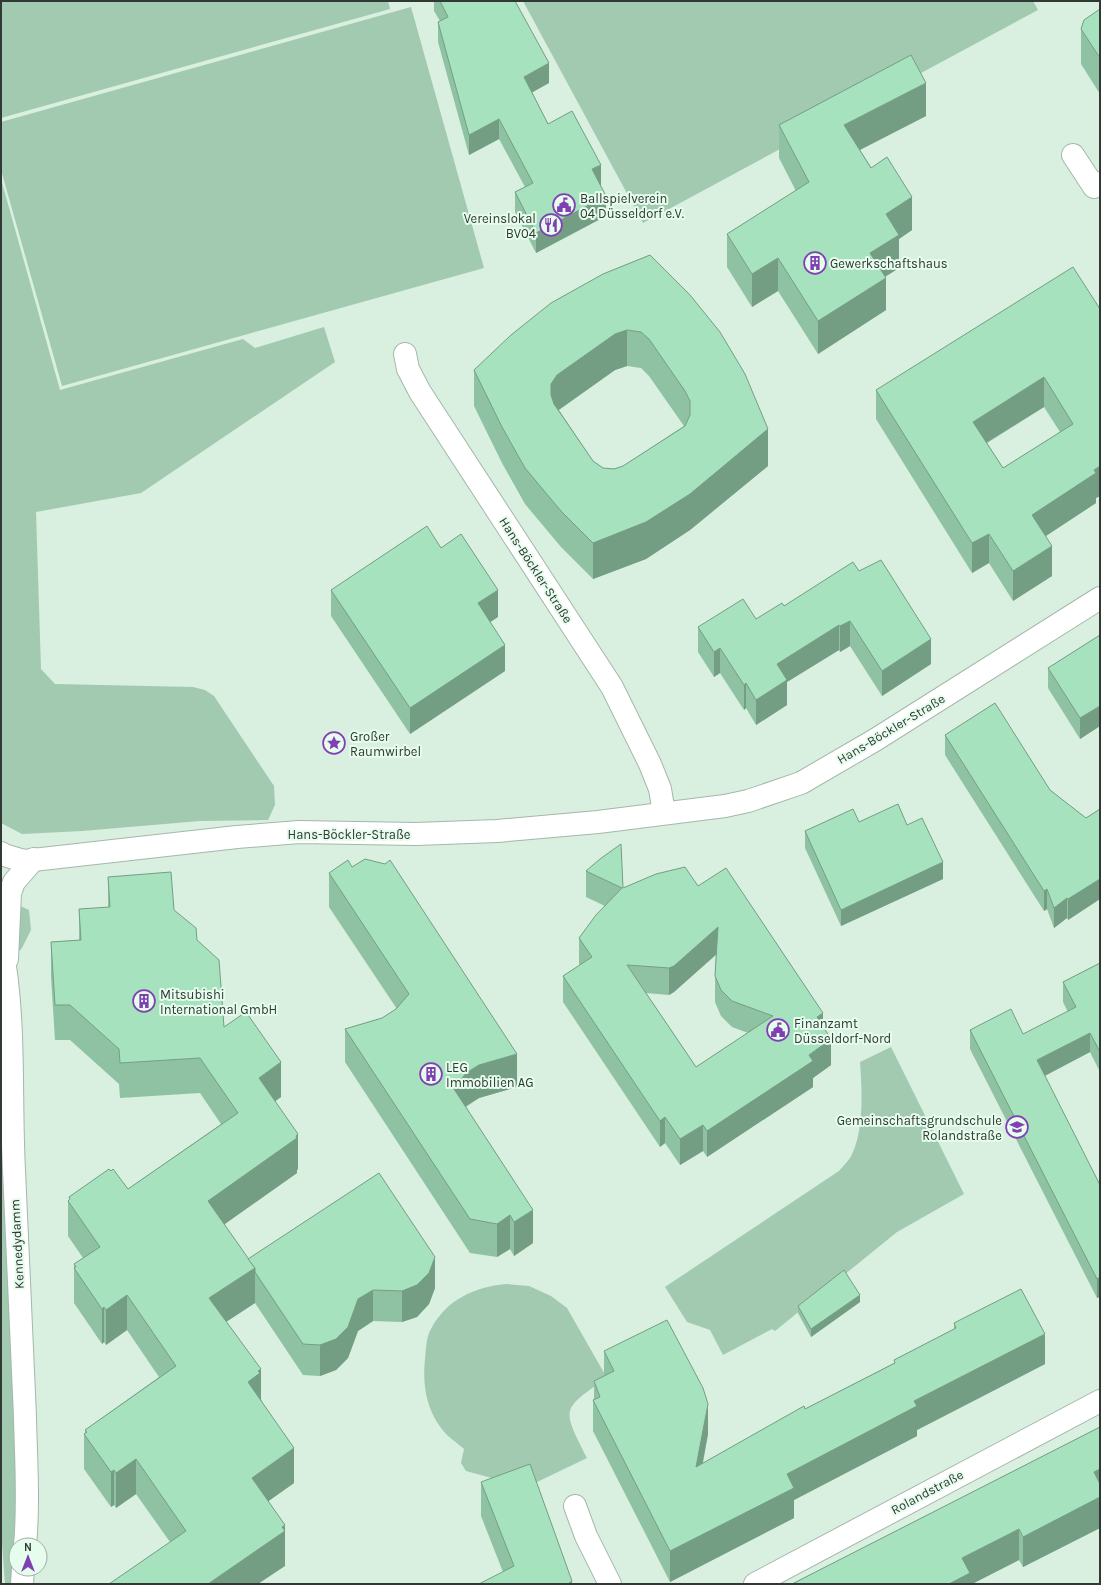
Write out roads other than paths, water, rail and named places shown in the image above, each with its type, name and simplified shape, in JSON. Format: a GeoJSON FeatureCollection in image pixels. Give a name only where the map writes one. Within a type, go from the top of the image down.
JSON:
{"type":"FeatureCollection","features":[{"type":"Feature","properties":{"kind":"street"},"geometry":{"type":"LineString","coordinates":[[1073,155],[1094,188],[1100,184]]}},
{"type":"Feature","properties":{"kind":"street","name":"Hans-Böckler-Straße"},"geometry":{"type":"LineString","coordinates":[[405,354],[408,369],[420,392],[612,687],[650,764],[660,789],[664,813]]}},
{"type":"Feature","properties":{"kind":"street","name":"Hans-Böckler-Straße"},"geometry":{"type":"LineString","coordinates":[[1,853],[24,861],[237,836],[299,832],[416,834],[497,831],[598,822],[740,803],[801,783],[891,730],[1100,598]]}},
{"type":"Feature","properties":{"kind":"street"},"geometry":{"type":"LineString","coordinates":[[7,970],[10,893],[14,882],[34,859]]}},
{"type":"Feature","properties":{"kind":"street","name":"Kennedydamm"},"geometry":{"type":"LineString","coordinates":[[1,943],[7,970],[10,1029],[12,1139],[24,1372],[27,1511],[25,1537]]}},
{"type":"Feature","properties":{"kind":"street","name":"Rolandstraße"},"geometry":{"type":"LineString","coordinates":[[755,1584],[1100,1400]]}},
{"type":"Feature","properties":{"kind":"street"},"geometry":{"type":"LineString","coordinates":[[575,1506],[586,1536],[610,1584]]}},
{"type":"Feature","properties":{"kind":"place","name":"Ballspielverein 04 Düsseldorf e.V."},"geometry":{"type":"Point","coordinates":[564,205]}},
{"type":"Feature","properties":{"kind":"place","name":"Vereinslokal BV04"},"geometry":{"type":"Point","coordinates":[551,225]}},
{"type":"Feature","properties":{"kind":"place","name":"Gewerkschaftshaus"},"geometry":{"type":"Point","coordinates":[815,263]}},
{"type":"Feature","properties":{"kind":"place","name":"Großer Raumwirbel"},"geometry":{"type":"Point","coordinates":[334,743]}},
{"type":"Feature","properties":{"kind":"place","name":"Mitsubishi International GmbH"},"geometry":{"type":"Point","coordinates":[144,1001]}},
{"type":"Feature","properties":{"kind":"place","name":"Finanzamt Düsseldorf-Nord"},"geometry":{"type":"Point","coordinates":[778,1030]}},
{"type":"Feature","properties":{"kind":"place","name":"LEG Immobilien AG"},"geometry":{"type":"Point","coordinates":[431,1074]}},
{"type":"Feature","properties":{"kind":"place","name":"Gemeinschaftsgrundschule Rolandstraße"},"geometry":{"type":"Point","coordinates":[1017,1127]}}]}
